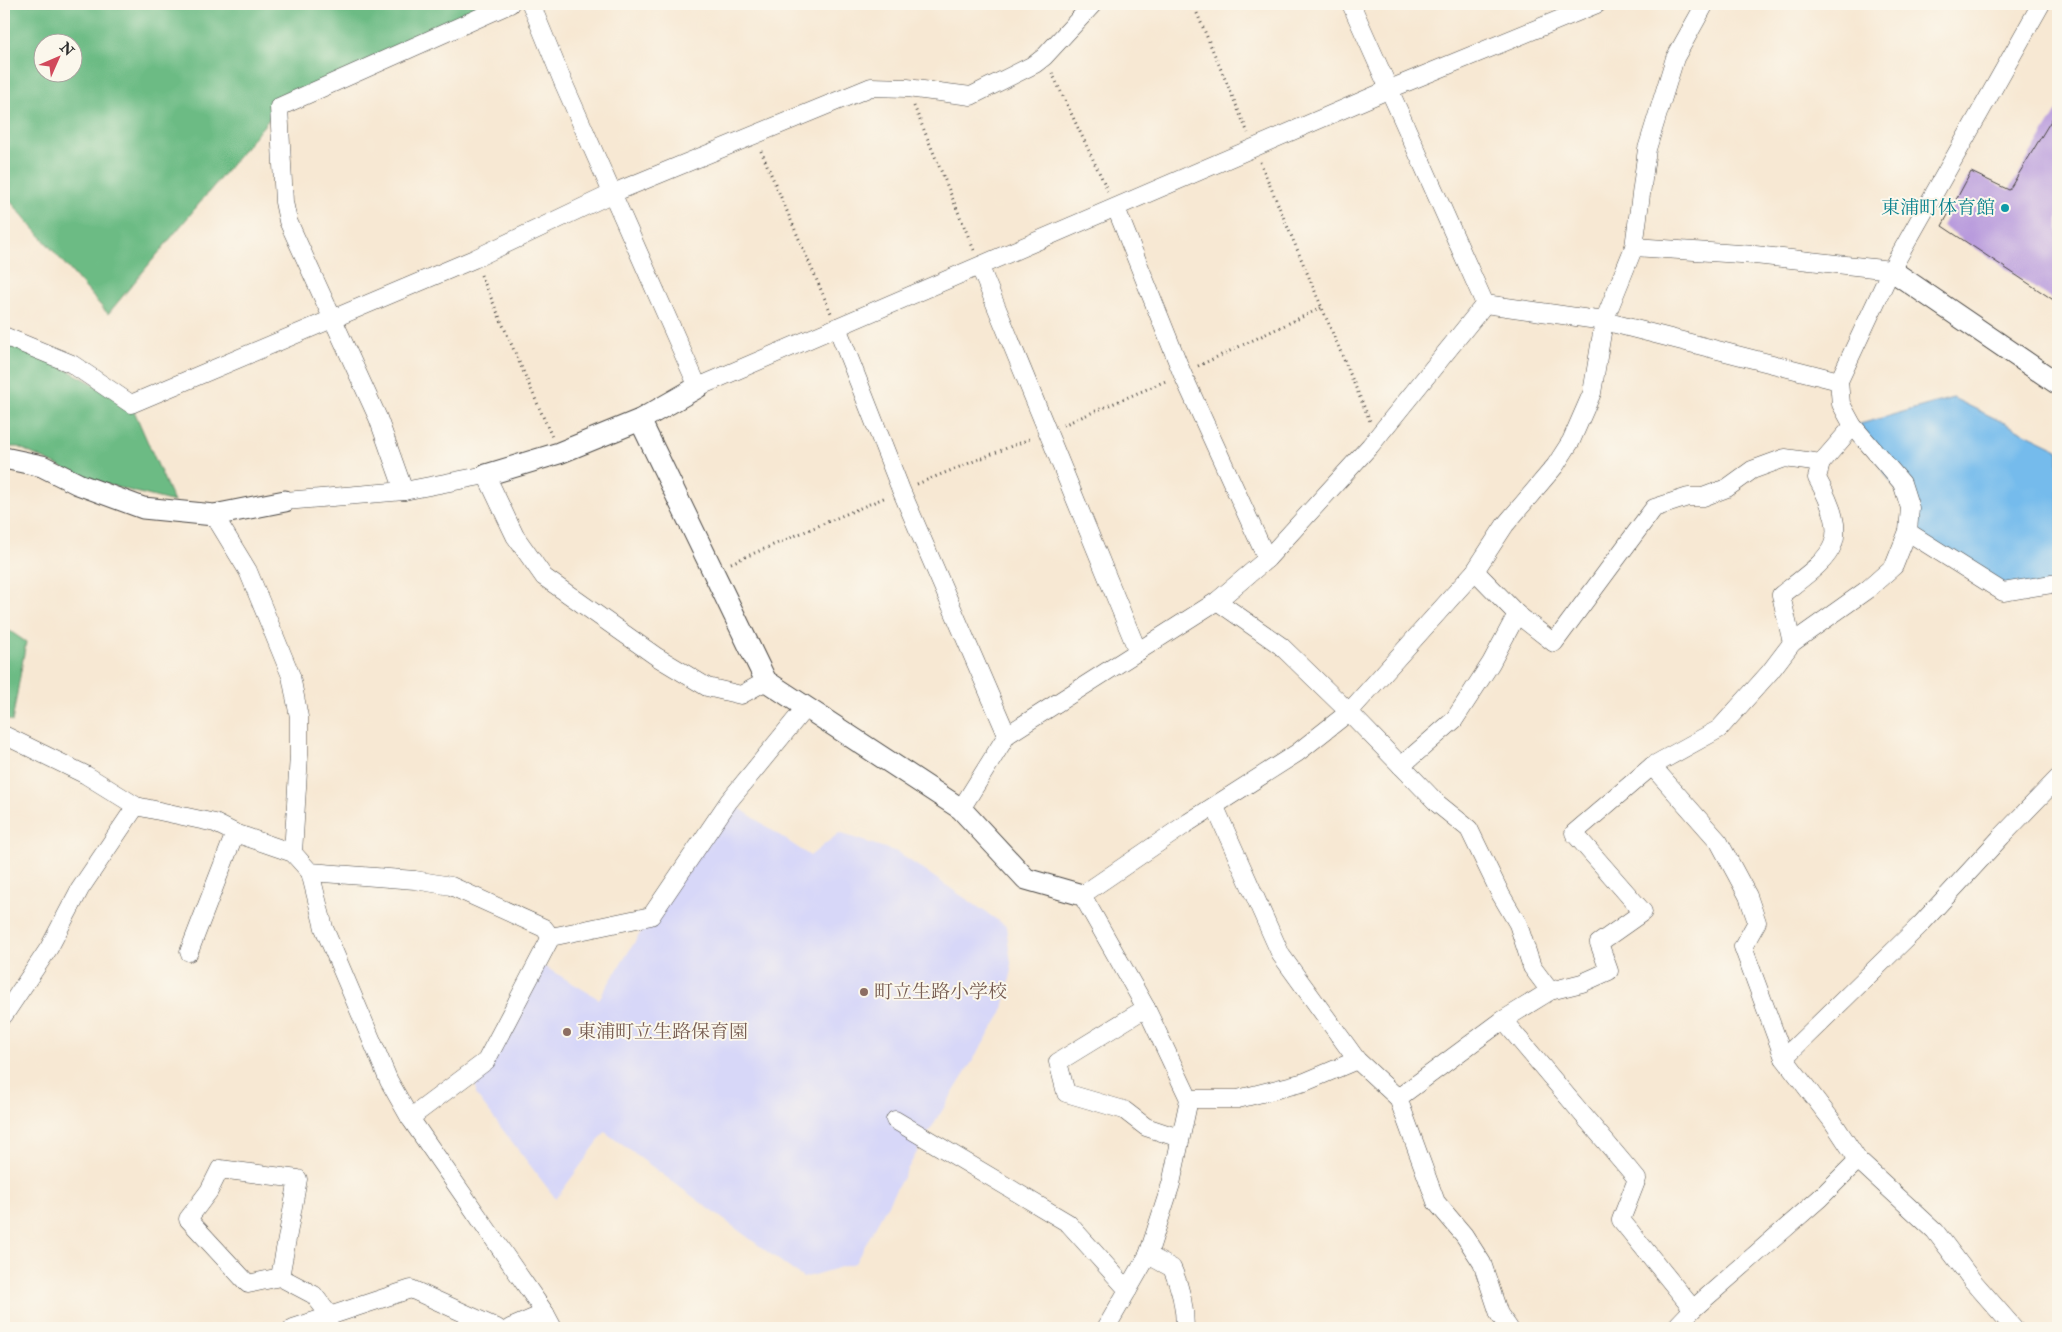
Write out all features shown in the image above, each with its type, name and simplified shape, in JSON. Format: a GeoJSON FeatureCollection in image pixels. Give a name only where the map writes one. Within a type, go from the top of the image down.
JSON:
{"type":"FeatureCollection","features":[{"type":"Feature","properties":{"kind":"street"},"geometry":{"type":"LineString","coordinates":[[404,491],[378,418],[333,318],[314,282],[288,221],[284,202],[279,107],[510,4]]}},
{"type":"Feature","properties":{"kind":"street"},"geometry":{"type":"LineString","coordinates":[[531,4],[563,82],[698,387]]}},
{"type":"Feature","properties":{"kind":"street"},"geometry":{"type":"LineString","coordinates":[[4,336],[72,364],[131,404],[474,259],[613,193],[871,87],[907,88],[971,96],[1044,57],[1092,4]]}},
{"type":"Feature","properties":{"kind":"street"},"geometry":{"type":"LineString","coordinates":[[1351,4],[1485,304]]}},
{"type":"Feature","properties":{"kind":"street"},"geometry":{"type":"LineString","coordinates":[[4,458],[42,466],[78,484],[143,508],[214,515],[285,501],[404,491],[486,475],[559,453],[640,420],[698,387],[1390,89],[1597,4]]}},
{"type":"Feature","properties":{"kind":"street"},"geometry":{"type":"LineString","coordinates":[[1082,895],[1188,822],[1215,807],[1297,753],[1349,712],[1475,571],[1505,525],[1555,466],[1571,441],[1592,394],[1604,321],[1634,247],[1647,149],[1675,58],[1705,4]]}},
{"type":"Feature","properties":{"kind":"street"},"geometry":{"type":"LineString","coordinates":[[1398,1098],[1503,1020],[1550,991],[1582,983],[1609,970],[1599,943],[1643,912],[1574,833],[1652,766],[1718,729],[1770,672],[1792,643],[1868,589],[1894,566],[1908,532],[1910,508],[1902,482],[1853,426],[1841,404],[1840,381],[1892,270],[2040,4]]}},
{"type":"Feature","properties":{"kind":"street"},"geometry":{"type":"LineString","coordinates":[[1116,208],[1182,373],[1268,559]]}},
{"type":"Feature","properties":{"kind":"street"},"geometry":{"type":"LineString","coordinates":[[1634,247],[1755,255],[1892,270],[2058,384]]}},
{"type":"Feature","properties":{"kind":"street"},"geometry":{"type":"LineString","coordinates":[[980,267],[1138,652]]}},
{"type":"Feature","properties":{"kind":"street"},"geometry":{"type":"LineString","coordinates":[[1485,304],[1604,321],[1840,381]]}},
{"type":"Feature","properties":{"kind":"street"},"geometry":{"type":"LineString","coordinates":[[960,809],[1007,735],[1217,601],[1268,559],[1377,437],[1485,304]]}},
{"type":"Feature","properties":{"kind":"street"},"geometry":{"type":"LineString","coordinates":[[837,327],[901,490],[1007,735]]}},
{"type":"Feature","properties":{"kind":"street"},"geometry":{"type":"LineString","coordinates":[[640,420],[766,681],[960,809],[1026,878],[1082,895],[1146,1008],[1188,1099],[1171,1184],[1148,1255],[1106,1328]]}},
{"type":"Feature","properties":{"kind":"street"},"geometry":{"type":"LineString","coordinates":[[1792,643],[1781,595],[1820,565],[1834,545],[1837,532],[1831,504],[1817,478],[1821,463],[1853,426]]}},
{"type":"Feature","properties":{"kind":"street"},"geometry":{"type":"LineString","coordinates":[[1475,571],[1517,614],[1554,643],[1654,508],[1688,497],[1703,497],[1727,488],[1752,470],[1785,458],[1821,463]]}},
{"type":"Feature","properties":{"kind":"street"},"geometry":{"type":"LineString","coordinates":[[486,475],[515,536],[544,577],[657,657],[706,687],[741,695],[766,681]]}},
{"type":"Feature","properties":{"kind":"street"},"geometry":{"type":"LineString","coordinates":[[214,515],[248,571],[291,676],[299,717],[299,755],[292,853]]}},
{"type":"Feature","properties":{"kind":"street"},"geometry":{"type":"LineString","coordinates":[[1908,532],[2002,592],[2058,583]]}},
{"type":"Feature","properties":{"kind":"street"},"geometry":{"type":"LineString","coordinates":[[1217,601],[1281,646],[1349,712],[1438,804],[1469,829],[1501,895],[1518,924],[1532,967],[1550,991]]}},
{"type":"Feature","properties":{"kind":"street"},"geometry":{"type":"LineString","coordinates":[[1401,766],[1454,720],[1491,663],[1517,614]]}},
{"type":"Feature","properties":{"kind":"street"},"geometry":{"type":"LineString","coordinates":[[551,937],[651,916],[729,801],[805,708]]}},
{"type":"Feature","properties":{"kind":"street"},"geometry":{"type":"LineString","coordinates":[[4,735],[86,774],[136,806],[215,823],[235,833],[292,853],[310,872],[324,928],[389,1080],[410,1118],[553,1328]]}},
{"type":"Feature","properties":{"kind":"street"},"geometry":{"type":"LineString","coordinates":[[1652,766],[1719,842],[1748,896],[1757,922],[1743,946],[1784,1058],[1833,1122],[1858,1160],[1934,1231],[1972,1280],[2014,1328]]}},
{"type":"Feature","properties":{"kind":"street"},"geometry":{"type":"LineString","coordinates":[[1784,1058],[1921,924],[2058,778]]}},
{"type":"Feature","properties":{"kind":"street"},"geometry":{"type":"LineString","coordinates":[[4,1014],[49,948],[80,889],[136,806]]}},
{"type":"Feature","properties":{"kind":"street"},"geometry":{"type":"LineString","coordinates":[[1215,807],[1280,955],[1357,1060],[1398,1098],[1436,1202],[1464,1235],[1482,1263],[1499,1314],[1509,1328]]}},
{"type":"Feature","properties":{"kind":"street"},"geometry":{"type":"LineString","coordinates":[[189,952],[235,833]]}},
{"type":"Feature","properties":{"kind":"street"},"geometry":{"type":"LineString","coordinates":[[310,872],[415,880],[451,886],[544,928],[551,937]]}},
{"type":"Feature","properties":{"kind":"street"},"geometry":{"type":"LineString","coordinates":[[410,1118],[486,1061],[551,937]]}},
{"type":"Feature","properties":{"kind":"street"},"geometry":{"type":"LineString","coordinates":[[1146,1008],[1058,1062],[1066,1093],[1124,1110],[1146,1127],[1179,1138]]}},
{"type":"Feature","properties":{"kind":"street"},"geometry":{"type":"LineString","coordinates":[[1503,1020],[1637,1179],[1621,1220],[1693,1309]]}},
{"type":"Feature","properties":{"kind":"street"},"geometry":{"type":"LineString","coordinates":[[1188,1099],[1238,1099],[1305,1082],[1357,1060]]}},
{"type":"Feature","properties":{"kind":"street"},"geometry":{"type":"LineString","coordinates":[[895,1120],[1068,1223],[1128,1290]]}},
{"type":"Feature","properties":{"kind":"street"},"geometry":{"type":"LineString","coordinates":[[1675,1328],[1693,1309],[1820,1198],[1858,1160]]}},
{"type":"Feature","properties":{"kind":"street"},"geometry":{"type":"LineString","coordinates":[[280,1277],[298,1179],[220,1169],[208,1191],[188,1219],[248,1284],[280,1277],[314,1295],[330,1316]]}},
{"type":"Feature","properties":{"kind":"street"},"geometry":{"type":"LineString","coordinates":[[1148,1255],[1172,1268],[1180,1288],[1185,1311],[1185,1328]]}},
{"type":"Feature","properties":{"kind":"street"},"geometry":{"type":"LineString","coordinates":[[293,1328],[411,1289],[497,1328]]}},
{"type":"Feature","properties":{"kind":"street"},"geometry":{"type":"LineString","coordinates":[[510,1328],[544,1313]]}},
{"type":"Feature","properties":{"kind":"path"},"geometry":{"type":"LineString","coordinates":[[1193,4],[1377,437]]}},
{"type":"Feature","properties":{"kind":"path"},"geometry":{"type":"LineString","coordinates":[[1044,57],[1116,208]]}},
{"type":"Feature","properties":{"kind":"path"},"geometry":{"type":"LineString","coordinates":[[907,88],[980,267]]}},
{"type":"Feature","properties":{"kind":"path"},"geometry":{"type":"LineString","coordinates":[[754,135],[837,327]]}},
{"type":"Feature","properties":{"kind":"path"},"geometry":{"type":"LineString","coordinates":[[474,259],[559,453]]}},
{"type":"Feature","properties":{"kind":"path"},"geometry":{"type":"LineString","coordinates":[[712,571],[901,490],[1047,432],[1182,373],[1321,308]]}},
{"type":"Feature","properties":{"kind":"shaded area"},"geometry":{"type":"Polygon","coordinates":[[[729,801],[810,856],[839,833],[897,852],[1006,926],[1012,970],[1002,1013],[921,1145],[855,1263],[803,1278],[605,1132],[556,1199],[476,1095],[476,1079],[537,962],[599,999],[651,916],[729,801]]]}},
{"type":"Feature","properties":{"kind":"green space"},"geometry":{"type":"Polygon","coordinates":[[[4,4],[510,4],[279,107],[108,314],[4,194],[4,4]]]}},
{"type":"Feature","properties":{"kind":"green space"},"geometry":{"type":"Polygon","coordinates":[[[4,336],[131,404],[174,502],[89,480],[18,447],[4,447],[4,336]]]}},
{"type":"Feature","properties":{"kind":"green space"},"geometry":{"type":"Polygon","coordinates":[[[4,627],[26,642],[12,722],[4,717],[4,627]]]}},
{"type":"Feature","properties":{"kind":"water"},"geometry":{"type":"Polygon","coordinates":[[[1953,398],[2058,449],[2058,583],[2003,592],[1908,532],[1909,509],[1853,426],[1953,398]]]}},
{"type":"Feature","properties":{"kind":"building","name":"東浦町体育館"},"geometry":{"type":"Polygon","coordinates":[[[2058,109],[2058,303],[1942,226],[1971,172],[2009,190],[2058,109]]]}},
{"type":"Feature","properties":{"kind":"place","name":"東浦町体育館"},"geometry":{"type":"Point","coordinates":[2005,208]}},
{"type":"Feature","properties":{"kind":"place","name":"町立生路小学校"},"geometry":{"type":"Point","coordinates":[864,992]}},
{"type":"Feature","properties":{"kind":"place","name":"東浦町立生路保育園"},"geometry":{"type":"Point","coordinates":[567,1032]}}]}
